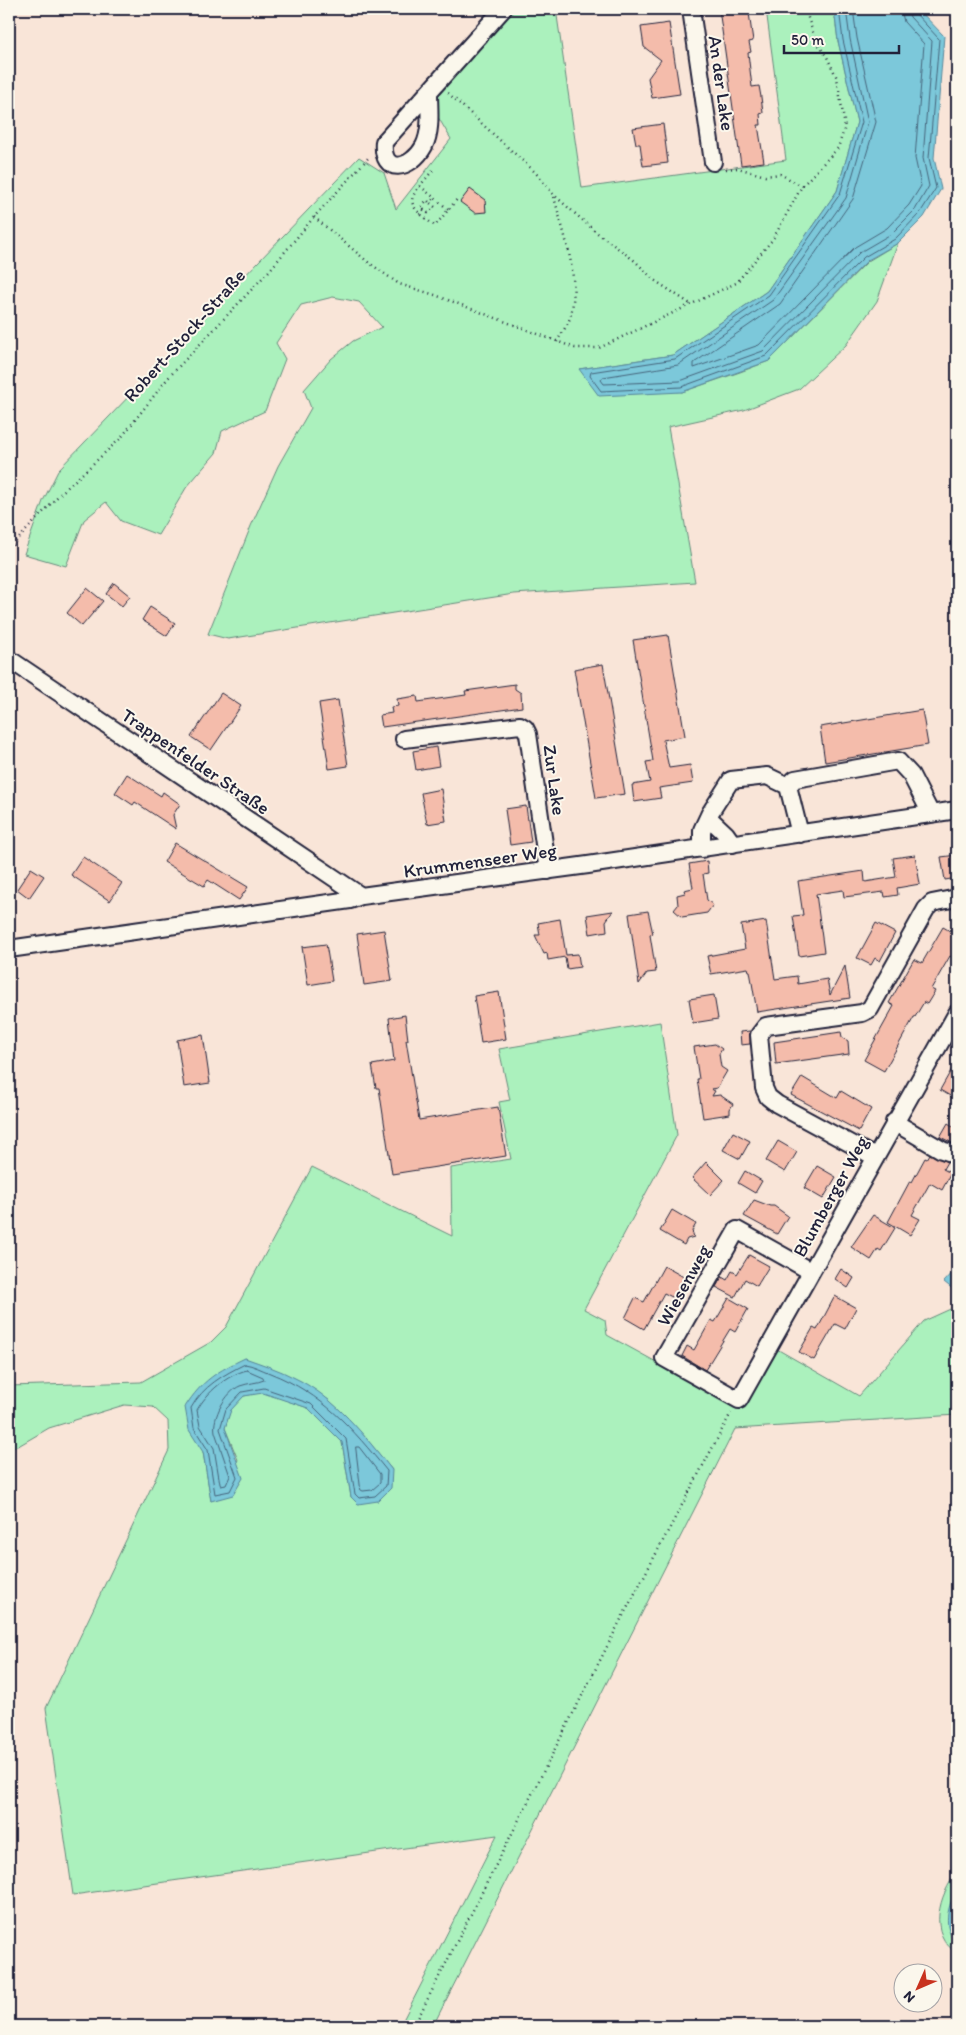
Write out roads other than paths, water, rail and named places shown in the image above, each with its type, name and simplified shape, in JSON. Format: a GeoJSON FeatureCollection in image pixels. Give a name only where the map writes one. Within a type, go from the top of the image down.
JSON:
{"type":"FeatureCollection","features":[{"type":"Feature","properties":{"kind":"street"},"geometry":{"type":"LineString","coordinates":[[433,88],[429,128],[424,145],[410,163],[400,166],[393,165],[387,160],[383,151],[384,142],[503,9]]}},
{"type":"Feature","properties":{"kind":"street","name":"An der Lake"},"geometry":{"type":"LineString","coordinates":[[691,9],[713,162]]}},
{"type":"Feature","properties":{"kind":"street","name":"Trappenfelder Straße"},"geometry":{"type":"LineString","coordinates":[[9,659],[361,896]]}},
{"type":"Feature","properties":{"kind":"street","name":"Zur Lake"},"geometry":{"type":"LineString","coordinates":[[404,739],[520,725],[525,728],[528,734],[548,871]]}},
{"type":"Feature","properties":{"kind":"street"},"geometry":{"type":"LineString","coordinates":[[788,786],[795,779],[898,761],[911,775],[931,814]]}},
{"type":"Feature","properties":{"kind":"street"},"geometry":{"type":"LineString","coordinates":[[702,848],[702,830],[731,780],[767,776],[788,786]]}},
{"type":"Feature","properties":{"kind":"street"},"geometry":{"type":"LineString","coordinates":[[788,786],[800,834]]}},
{"type":"Feature","properties":{"kind":"street","name":"Krummenseer Weg"},"geometry":{"type":"LineString","coordinates":[[9,949],[957,810]]}},
{"type":"Feature","properties":{"kind":"street"},"geometry":{"type":"LineString","coordinates":[[708,817],[726,834],[733,844]]}},
{"type":"Feature","properties":{"kind":"street"},"geometry":{"type":"LineString","coordinates":[[875,1156],[777,1104],[768,1097],[764,1088],[759,1035],[766,1026],[862,1013],[870,1009],[926,909],[932,903],[957,898]]}},
{"type":"Feature","properties":{"kind":"street","name":"Blumberger Weg"},"geometry":{"type":"LineString","coordinates":[[739,1400],[957,1013]]}},
{"type":"Feature","properties":{"kind":"street"},"geometry":{"type":"LineString","coordinates":[[894,1122],[942,1150],[957,1155]]}},
{"type":"Feature","properties":{"kind":"street","name":"Wiesenweg"},"geometry":{"type":"LineString","coordinates":[[739,1400],[664,1358],[737,1230],[810,1271]]}},
{"type":"Feature","properties":{"kind":"water"},"geometry":{"type":"Polygon","coordinates":[[[834,9],[918,9],[944,36],[934,158],[941,189],[924,217],[898,243],[868,260],[769,361],[682,392],[599,396],[579,369],[673,355],[767,291],[837,191],[857,122],[838,41],[834,9]]]}},
{"type":"Feature","properties":{"kind":"water"},"geometry":{"type":"Polygon","coordinates":[[[957,1268],[957,1289],[954,1290],[944,1282],[957,1268]]]}},
{"type":"Feature","properties":{"kind":"water"},"geometry":{"type":"Polygon","coordinates":[[[245,1358],[295,1378],[310,1386],[336,1406],[360,1431],[392,1470],[391,1488],[378,1501],[358,1504],[351,1497],[342,1442],[308,1408],[263,1393],[244,1396],[231,1410],[225,1428],[243,1478],[233,1495],[211,1501],[203,1452],[189,1430],[185,1407],[211,1377],[245,1358]]]}},
{"type":"Feature","properties":{"kind":"water"},"geometry":{"type":"Polygon","coordinates":[[[957,1887],[957,1943],[949,1930],[948,1916],[957,1887]]]}}]}
